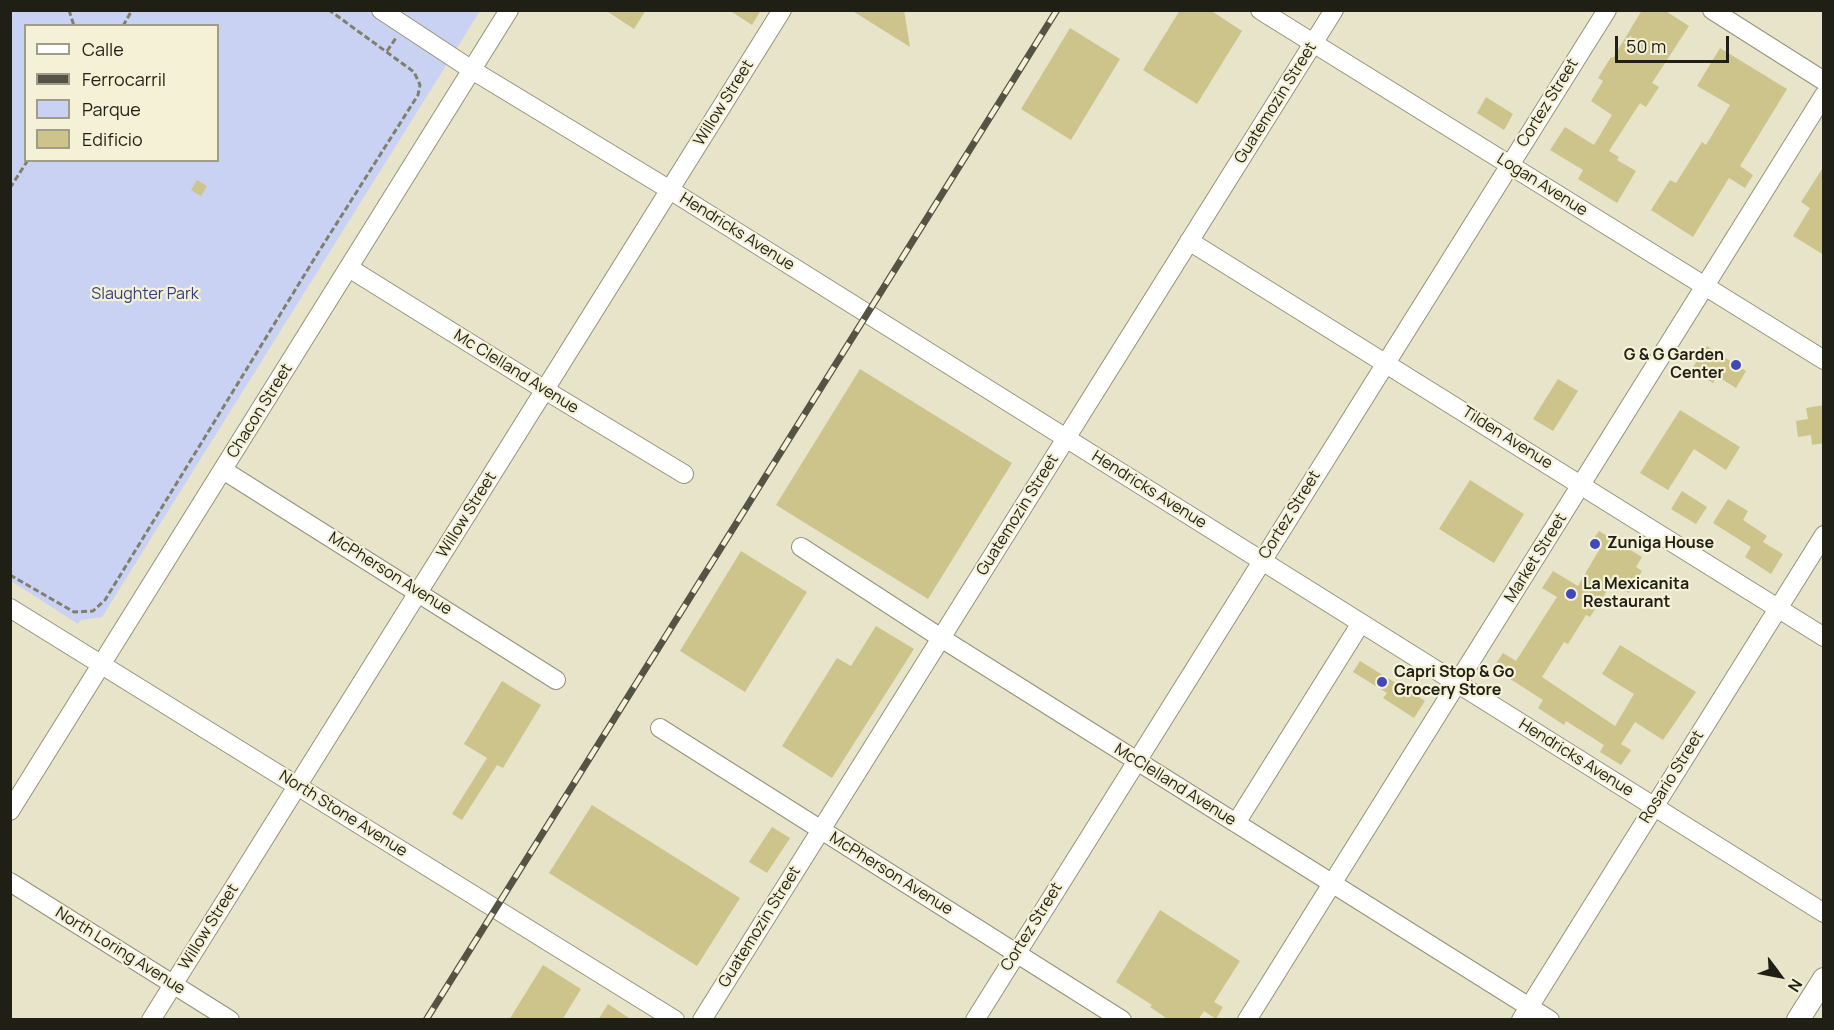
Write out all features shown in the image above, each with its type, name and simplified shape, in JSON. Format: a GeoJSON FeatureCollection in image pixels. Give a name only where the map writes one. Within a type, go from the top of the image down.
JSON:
{"type":"FeatureCollection","features":[{"type":"Feature","properties":{"kind":"main road"},"geometry":{"type":"LineString","coordinates":[[1798,1020],[1824,979]]}},
{"type":"Feature","properties":{"kind":"street","name":"Hendricks Avenue"},"geometry":{"type":"LineString","coordinates":[[381,10],[472,70],[670,190],[1824,913]]}},
{"type":"Feature","properties":{"kind":"street","name":"Chacon Street"},"geometry":{"type":"LineString","coordinates":[[10,811],[509,10]]}},
{"type":"Feature","properties":{"kind":"street","name":"Willow Street"},"geometry":{"type":"LineString","coordinates":[[151,1020],[782,10]]}},
{"type":"Feature","properties":{"kind":"street","name":"Logan Avenue"},"geometry":{"type":"LineString","coordinates":[[1260,10],[1824,360]]}},
{"type":"Feature","properties":{"kind":"street","name":"Guatemozin Street"},"geometry":{"type":"LineString","coordinates":[[702,1020],[1334,10]]}},
{"type":"Feature","properties":{"kind":"street","name":"Cortez Street"},"geometry":{"type":"LineString","coordinates":[[975,1020],[1015,952],[1138,761],[1607,10]]}},
{"type":"Feature","properties":{"kind":"street"},"geometry":{"type":"LineString","coordinates":[[1712,10],[1824,81]]}},
{"type":"Feature","properties":{"kind":"street","name":"Market Street"},"geometry":{"type":"LineString","coordinates":[[1247,1020],[1824,95]]}},
{"type":"Feature","properties":{"kind":"street","name":"Tilden Avenue"},"geometry":{"type":"LineString","coordinates":[[1190,241],[1824,637]]}},
{"type":"Feature","properties":{"kind":"street","name":"Mc Clelland Avenue"},"geometry":{"type":"LineString","coordinates":[[349,268],[684,474]]}},
{"type":"Feature","properties":{"kind":"street","name":"McPherson Avenue"},"geometry":{"type":"LineString","coordinates":[[223,470],[556,680]]}},
{"type":"Feature","properties":{"kind":"street","name":"Rosario Street"},"geometry":{"type":"LineString","coordinates":[[1525,1013],[1824,535]]}},
{"type":"Feature","properties":{"kind":"street","name":"McClelland Avenue"},"geometry":{"type":"LineString","coordinates":[[801,547],[940,638],[1332,884],[1525,1013],[1550,1020]]}},
{"type":"Feature","properties":{"kind":"street","name":"North Stone Avenue"},"geometry":{"type":"LineString","coordinates":[[10,608],[675,1020]]}},
{"type":"Feature","properties":{"kind":"street"},"geometry":{"type":"LineString","coordinates":[[1236,824],[1361,623]]}},
{"type":"Feature","properties":{"kind":"street","name":"McPherson Avenue"},"geometry":{"type":"LineString","coordinates":[[660,728],[1122,1020]]}},
{"type":"Feature","properties":{"kind":"street","name":"North Loring Avenue"},"geometry":{"type":"LineString","coordinates":[[10,882],[230,1020]]}},
{"type":"Feature","properties":{"kind":"path"},"geometry":{"type":"LineString","coordinates":[[124,24],[132,10]]}},
{"type":"Feature","properties":{"kind":"path"},"geometry":{"type":"LineString","coordinates":[[10,575],[74,612],[93,611],[105,600],[418,94],[420,85],[414,72],[329,10]]}},
{"type":"Feature","properties":{"kind":"path"},"geometry":{"type":"LineString","coordinates":[[387,51],[399,33]]}},
{"type":"Feature","properties":{"kind":"path"},"geometry":{"type":"LineString","coordinates":[[10,188],[27,162]]}},
{"type":"Feature","properties":{"kind":"green space","name":"Slaughter Park"},"geometry":{"type":"Polygon","coordinates":[[[10,11],[480,11],[102,617],[81,620],[78,624],[11,581],[10,11]]]}},
{"type":"Feature","properties":{"kind":"building"},"geometry":{"type":"Polygon","coordinates":[[[605,10],[646,10],[634,29],[605,10]]]}},
{"type":"Feature","properties":{"kind":"building"},"geometry":{"type":"Polygon","coordinates":[[[729,10],[761,10],[752,25],[729,10]]]}},
{"type":"Feature","properties":{"kind":"building"},"geometry":{"type":"Polygon","coordinates":[[[851,10],[904,10],[910,47],[851,10]]]}},
{"type":"Feature","properties":{"kind":"building"},"geometry":{"type":"Polygon","coordinates":[[[1180,10],[1210,10],[1242,31],[1197,104],[1143,70],[1180,10]]]}},
{"type":"Feature","properties":{"kind":"building"},"geometry":{"type":"Polygon","coordinates":[[[1642,10],[1664,10],[1689,26],[1652,83],[1659,87],[1646,107],[1640,103],[1609,151],[1619,157],[1617,160],[1636,171],[1617,203],[1578,179],[1583,170],[1550,150],[1565,127],[1594,145],[1612,115],[1591,101],[1603,81],[1598,78],[1642,10]]]}},
{"type":"Feature","properties":{"kind":"building"},"geometry":{"type":"Polygon","coordinates":[[[1070,28],[1120,59],[1071,140],[1021,109],[1070,28]]]}},
{"type":"Feature","properties":{"kind":"building"},"geometry":{"type":"Polygon","coordinates":[[[1720,48],[1787,89],[1740,166],[1753,175],[1745,188],[1729,178],[1693,237],[1651,210],[1670,180],[1676,183],[1702,142],[1706,145],[1730,105],[1697,86],[1720,48]]]}},
{"type":"Feature","properties":{"kind":"building"},"geometry":{"type":"Polygon","coordinates":[[[1486,97],[1513,114],[1504,130],[1477,113],[1486,97]]]}},
{"type":"Feature","properties":{"kind":"building"},"geometry":{"type":"Polygon","coordinates":[[[1824,166],[1824,255],[1793,236],[1810,208],[1801,202],[1824,166]]]}},
{"type":"Feature","properties":{"kind":"building"},"geometry":{"type":"Polygon","coordinates":[[[197,180],[207,186],[201,196],[191,190],[197,180]]]}},
{"type":"Feature","properties":{"kind":"building"},"geometry":{"type":"Polygon","coordinates":[[[1707,346],[1746,371],[1736,388],[1717,376],[1713,383],[1691,370],[1707,346]]]}},
{"type":"Feature","properties":{"kind":"building"},"geometry":{"type":"Polygon","coordinates":[[[860,369],[1012,463],[928,599],[776,505],[860,369]]]}},
{"type":"Feature","properties":{"kind":"building"},"geometry":{"type":"Polygon","coordinates":[[[1558,379],[1578,391],[1553,431],[1533,419],[1558,379]]]}},
{"type":"Feature","properties":{"kind":"building"},"geometry":{"type":"Polygon","coordinates":[[[1824,405],[1824,443],[1812,445],[1811,435],[1798,437],[1796,421],[1808,419],[1806,408],[1824,405]]]}},
{"type":"Feature","properties":{"kind":"building"},"geometry":{"type":"Polygon","coordinates":[[[1680,410],[1740,447],[1726,470],[1694,449],[1668,490],[1640,473],[1680,410]]]}},
{"type":"Feature","properties":{"kind":"building"},"geometry":{"type":"Polygon","coordinates":[[[1470,480],[1524,514],[1494,563],[1439,529],[1470,480]]]}},
{"type":"Feature","properties":{"kind":"building"},"geometry":{"type":"Polygon","coordinates":[[[1682,491],[1707,507],[1696,524],[1671,509],[1682,491]]]}},
{"type":"Feature","properties":{"kind":"building"},"geometry":{"type":"Polygon","coordinates":[[[1728,499],[1748,511],[1743,520],[1767,536],[1763,542],[1783,554],[1771,574],[1745,557],[1751,547],[1713,523],[1728,499]]]}},
{"type":"Feature","properties":{"kind":"building"},"geometry":{"type":"Polygon","coordinates":[[[1599,531],[1642,557],[1636,567],[1642,571],[1629,593],[1612,583],[1590,617],[1586,615],[1568,644],[1564,642],[1542,677],[1615,726],[1634,694],[1602,674],[1620,645],[1696,692],[1663,740],[1635,722],[1621,744],[1631,750],[1621,765],[1600,752],[1604,745],[1566,721],[1564,725],[1538,708],[1543,700],[1493,668],[1503,653],[1516,661],[1557,597],[1542,588],[1553,571],[1578,586],[1599,550],[1590,544],[1599,531]]]}},
{"type":"Feature","properties":{"kind":"building"},"geometry":{"type":"Polygon","coordinates":[[[741,551],[807,592],[745,692],[680,651],[741,551]]]}},
{"type":"Feature","properties":{"kind":"building"},"geometry":{"type":"Polygon","coordinates":[[[876,626],[914,649],[832,778],[782,746],[837,658],[851,666],[876,626]]]}},
{"type":"Feature","properties":{"kind":"building","name":"Capri Stop & Go Grocery Store"},"geometry":{"type":"Polygon","coordinates":[[[1360,661],[1425,701],[1414,718],[1383,698],[1387,693],[1353,672],[1360,661]]]}},
{"type":"Feature","properties":{"kind":"building"},"geometry":{"type":"Polygon","coordinates":[[[502,681],[541,705],[503,768],[497,765],[462,820],[452,814],[487,758],[464,744],[502,681]]]}},
{"type":"Feature","properties":{"kind":"building"},"geometry":{"type":"Polygon","coordinates":[[[592,805],[740,898],[697,966],[549,873],[592,805]]]}},
{"type":"Feature","properties":{"kind":"building"},"geometry":{"type":"Polygon","coordinates":[[[772,827],[790,838],[767,873],[749,862],[772,827]]]}},
{"type":"Feature","properties":{"kind":"building"},"geometry":{"type":"Polygon","coordinates":[[[1160,910],[1240,961],[1214,1002],[1223,1007],[1216,1019],[1204,1011],[1198,1020],[1169,1020],[1150,1007],[1152,1005],[1116,982],[1160,910]]]}},
{"type":"Feature","properties":{"kind":"building"},"geometry":{"type":"Polygon","coordinates":[[[543,965],[581,989],[562,1020],[509,1020],[543,965]]]}},
{"type":"Feature","properties":{"kind":"building"},"geometry":{"type":"Polygon","coordinates":[[[608,1004],[632,1020],[598,1020],[608,1004]]]}},
{"type":"Feature","properties":{"kind":"railway"},"geometry":{"type":"LineString","coordinates":[[426,1020],[1057,10]]}},
{"type":"Feature","properties":{"kind":"place","name":"G & G Garden Center"},"geometry":{"type":"Point","coordinates":[1736,365]}},
{"type":"Feature","properties":{"kind":"place","name":"Zuniga House"},"geometry":{"type":"Point","coordinates":[1595,544]}},
{"type":"Feature","properties":{"kind":"place","name":"La Mexicanita Restaurant"},"geometry":{"type":"Point","coordinates":[1571,594]}},
{"type":"Feature","properties":{"kind":"place","name":"Capri Stop & Go Grocery Store"},"geometry":{"type":"Point","coordinates":[1382,682]}}]}
